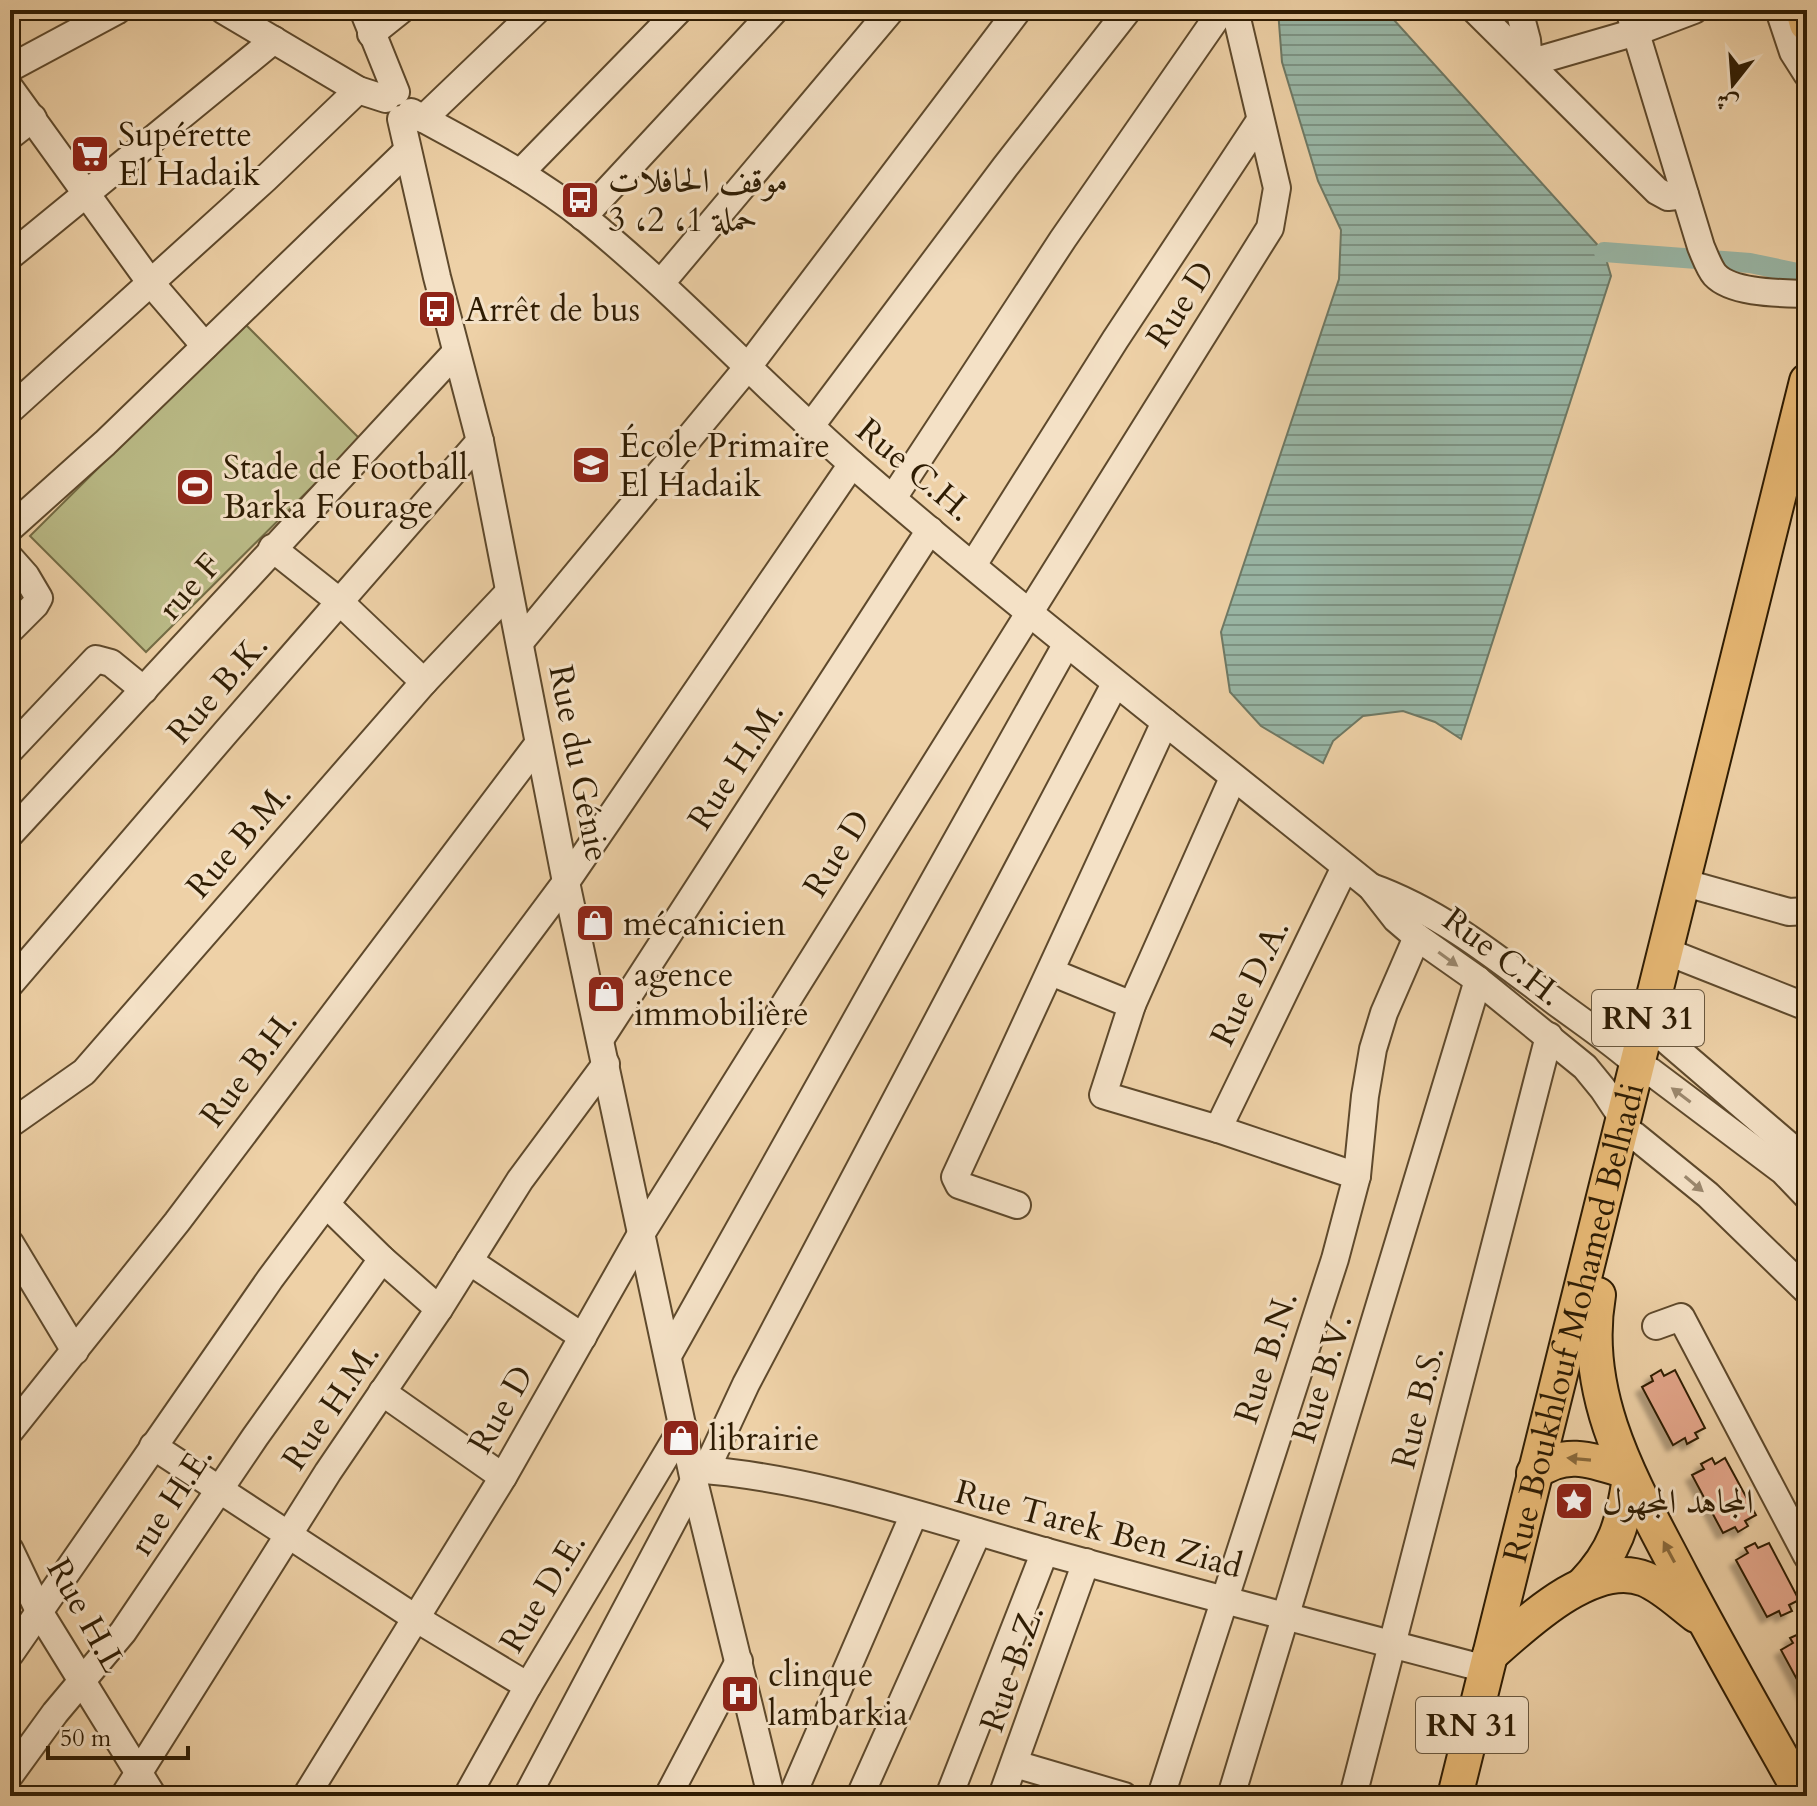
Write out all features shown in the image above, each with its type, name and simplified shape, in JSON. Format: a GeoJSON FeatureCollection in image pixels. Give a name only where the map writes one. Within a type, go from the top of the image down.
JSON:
{"type":"FeatureCollection","features":[{"type":"Feature","properties":{"kind":"main road"},"geometry":{"type":"LineString","coordinates":[[1803,10],[1807,24]]}},
{"type":"Feature","properties":{"kind":"main road","name":"Rue Boukhlouf Mohamed Belhadi"},"geometry":{"type":"LineString","coordinates":[[1455,1796],[1534,1473],[1643,1067],[1807,381]]}},
{"type":"Feature","properties":{"kind":"main road","name":"Rue Boukhlouf Mohamed Belhadi"},"geometry":{"type":"LineString","coordinates":[[1643,1067],[1659,1034],[1807,461]]}},
{"type":"Feature","properties":{"kind":"main road","name":"Rue Boukhlouf Mohamed Belhadi"},"geometry":{"type":"LineString","coordinates":[[1628,1127],[1597,1295],[1593,1334],[1599,1392],[1628,1474],[1705,1621],[1803,1796]]}},
{"type":"Feature","properties":{"kind":"main road"},"geometry":{"type":"LineString","coordinates":[[1488,1662],[1527,1623],[1575,1590],[1601,1566],[1619,1532],[1628,1474],[1593,1461],[1568,1458],[1544,1465],[1534,1473]]}},
{"type":"Feature","properties":{"kind":"main road"},"geometry":{"type":"LineString","coordinates":[[1514,1555],[1536,1581],[1575,1590],[1615,1574],[1645,1579],[1705,1621]]}},
{"type":"Feature","properties":{"kind":"street"},"geometry":{"type":"LineString","coordinates":[[10,68],[118,10]]}},
{"type":"Feature","properties":{"kind":"street","name":"Rue C.H."},"geometry":{"type":"LineString","coordinates":[[223,10],[358,90],[403,108],[520,173],[583,217],[661,283],[747,368],[852,464],[1066,645],[1371,887],[1396,919],[1417,937],[1478,980],[1585,1067],[1628,1127],[1708,1195],[1807,1291]]}},
{"type":"Feature","properties":{"kind":"street"},"geometry":{"type":"LineString","coordinates":[[367,22],[401,10]]}},
{"type":"Feature","properties":{"kind":"street"},"geometry":{"type":"LineString","coordinates":[[403,108],[537,10]]}},
{"type":"Feature","properties":{"kind":"street"},"geometry":{"type":"LineString","coordinates":[[520,173],[679,10]]}},
{"type":"Feature","properties":{"kind":"street"},"geometry":{"type":"LineString","coordinates":[[583,217],[775,10]]}},
{"type":"Feature","properties":{"kind":"street"},"geometry":{"type":"LineString","coordinates":[[661,283],[891,10]]}},
{"type":"Feature","properties":{"kind":"street"},"geometry":{"type":"LineString","coordinates":[[521,641],[747,368],[1018,10]]}},
{"type":"Feature","properties":{"kind":"street"},"geometry":{"type":"LineString","coordinates":[[810,427],[1005,167],[1128,10]]}},
{"type":"Feature","properties":{"kind":"street"},"geometry":{"type":"LineString","coordinates":[[893,498],[1063,239],[1222,10]]}},
{"type":"Feature","properties":{"kind":"street","name":"Rue D"},"geometry":{"type":"LineString","coordinates":[[306,1796],[503,1477],[641,1234],[1270,228],[1277,188],[1235,10]]}},
{"type":"Feature","properties":{"kind":"street"},"geometry":{"type":"LineString","coordinates":[[1475,10],[1657,191],[1668,197],[1685,195]]}},
{"type":"Feature","properties":{"kind":"street"},"geometry":{"type":"LineString","coordinates":[[1519,10],[1529,63]]}},
{"type":"Feature","properties":{"kind":"street"},"geometry":{"type":"LineString","coordinates":[[1529,63],[1633,21],[1693,10]]}},
{"type":"Feature","properties":{"kind":"street"},"geometry":{"type":"LineString","coordinates":[[1779,10],[1793,52],[1807,74]]}},
{"type":"Feature","properties":{"kind":"street"},"geometry":{"type":"LineString","coordinates":[[1633,21],[1701,247],[1713,274],[1722,281],[1743,288],[1770,293],[1807,294]]}},
{"type":"Feature","properties":{"kind":"street","name":"Rue du Génie"},"geometry":{"type":"LineString","coordinates":[[367,22],[403,108],[407,151],[480,441],[566,882],[641,1234],[683,1427],[697,1473],[771,1796]]}},
{"type":"Feature","properties":{"kind":"street"},"geometry":{"type":"LineString","coordinates":[[10,256],[274,40]]}},
{"type":"Feature","properties":{"kind":"street"},"geometry":{"type":"LineString","coordinates":[[10,88],[150,282],[205,346]]}},
{"type":"Feature","properties":{"kind":"street"},"geometry":{"type":"LineString","coordinates":[[10,410],[265,179],[358,90]]}},
{"type":"Feature","properties":{"kind":"street"},"geometry":{"type":"LineString","coordinates":[[10,136],[33,118]]}},
{"type":"Feature","properties":{"kind":"street"},"geometry":{"type":"LineString","coordinates":[[973,565],[1115,340],[1259,122]]}},
{"type":"Feature","properties":{"kind":"street"},"geometry":{"type":"LineString","coordinates":[[10,528],[105,443],[407,151]]}},
{"type":"Feature","properties":{"kind":"street","name":"rue F"},"geometry":{"type":"LineString","coordinates":[[10,834],[456,352]]}},
{"type":"Feature","properties":{"kind":"street","name":"Rue B.K."},"geometry":{"type":"LineString","coordinates":[[10,984],[480,441]]}},
{"type":"Feature","properties":{"kind":"street"},"geometry":{"type":"LineString","coordinates":[[10,1654],[270,1279],[566,882],[852,464]]}},
{"type":"Feature","properties":{"kind":"street","name":"Rue H.M."},"geometry":{"type":"LineString","coordinates":[[124,1796],[288,1534],[439,1309],[604,1051],[930,530]]}},
{"type":"Feature","properties":{"kind":"street"},"geometry":{"type":"LineString","coordinates":[[272,548],[340,602],[424,682]]}},
{"type":"Feature","properties":{"kind":"street"},"geometry":{"type":"LineString","coordinates":[[10,558],[39,598],[10,630]]}},
{"type":"Feature","properties":{"kind":"street","name":"Rue B.M."},"geometry":{"type":"LineString","coordinates":[[10,1124],[84,1072],[424,682],[509,592]]}},
{"type":"Feature","properties":{"kind":"street"},"geometry":{"type":"LineString","coordinates":[[669,1354],[1066,645]]}},
{"type":"Feature","properties":{"kind":"street"},"geometry":{"type":"LineString","coordinates":[[10,750],[96,659],[111,663],[144,690]]}},
{"type":"Feature","properties":{"kind":"street"},"geometry":{"type":"LineString","coordinates":[[527,1796],[1115,684]]}},
{"type":"Feature","properties":{"kind":"street"},"geometry":{"type":"LineString","coordinates":[[1017,1205],[959,1185],[955,1177],[1165,722]]}},
{"type":"Feature","properties":{"kind":"street","name":"Rue B.H."},"geometry":{"type":"LineString","coordinates":[[10,1431],[186,1211],[538,744]]}},
{"type":"Feature","properties":{"kind":"street"},"geometry":{"type":"LineString","coordinates":[[1233,778],[1132,1005],[1103,1095],[1218,1129],[1357,1176]]}},
{"type":"Feature","properties":{"kind":"street","name":"Rue D.A."},"geometry":{"type":"LineString","coordinates":[[1218,1129],[1345,867]]}},
{"type":"Feature","properties":{"kind":"street"},"geometry":{"type":"LineString","coordinates":[[1696,886],[1789,912],[1807,911]]}},
{"type":"Feature","properties":{"kind":"street","name":"Rue C.H."},"geometry":{"type":"LineString","coordinates":[[1371,887],[1401,898],[1466,936],[1783,1171],[1804,1178]]}},
{"type":"Feature","properties":{"kind":"street","name":"Rue B.N."},"geometry":{"type":"LineString","coordinates":[[1161,1796],[1304,1356],[1357,1176],[1373,1049],[1384,1013],[1417,937]]}},
{"type":"Feature","properties":{"kind":"street"},"geometry":{"type":"LineString","coordinates":[[1678,956],[1803,1008]]}},
{"type":"Feature","properties":{"kind":"street"},"geometry":{"type":"LineString","coordinates":[[1051,972],[1132,1005]]}},
{"type":"Feature","properties":{"kind":"street","name":"Rue B.V."},"geometry":{"type":"LineString","coordinates":[[1231,1796],[1478,980]]}},
{"type":"Feature","properties":{"kind":"street"},"geometry":{"type":"LineString","coordinates":[[1659,1034],[1804,1178]]}},
{"type":"Feature","properties":{"kind":"street","name":"Rue B.S."},"geometry":{"type":"LineString","coordinates":[[1353,1796],[1549,1036]]}},
{"type":"Feature","properties":{"kind":"street"},"geometry":{"type":"LineString","coordinates":[[327,1205],[439,1309]]}},
{"type":"Feature","properties":{"kind":"street"},"geometry":{"type":"LineString","coordinates":[[10,1243],[75,1351]]}},
{"type":"Feature","properties":{"kind":"street","name":"rue H.E."},"geometry":{"type":"LineString","coordinates":[[10,1775],[35,1738],[123,1632],[295,1378],[382,1259]]}},
{"type":"Feature","properties":{"kind":"street"},"geometry":{"type":"LineString","coordinates":[[469,1261],[583,1337]]}},
{"type":"Feature","properties":{"kind":"street"},"geometry":{"type":"LineString","coordinates":[[1656,1326],[1681,1317],[1807,1556]]}},
{"type":"Feature","properties":{"kind":"street"},"geometry":{"type":"LineString","coordinates":[[382,1392],[503,1477]]}},
{"type":"Feature","properties":{"kind":"street","name":"Rue D.E."},"geometry":{"type":"LineString","coordinates":[[467,1796],[528,1686],[683,1427]]}},
{"type":"Feature","properties":{"kind":"street"},"geometry":{"type":"LineString","coordinates":[[153,1446],[417,1619],[528,1686]]}},
{"type":"Feature","properties":{"kind":"street","name":"Rue Tarek Ben Ziad"},"geometry":{"type":"LineString","coordinates":[[697,1473],[791,1481],[835,1490],[1045,1551],[1393,1645],[1488,1662]]}},
{"type":"Feature","properties":{"kind":"street"},"geometry":{"type":"LineString","coordinates":[[792,1796],[914,1514]]}},
{"type":"Feature","properties":{"kind":"street"},"geometry":{"type":"LineString","coordinates":[[860,1796],[978,1532]]}},
{"type":"Feature","properties":{"kind":"street","name":"Rue H.L"},"geometry":{"type":"LineString","coordinates":[[10,1550],[40,1613],[153,1796]]}},
{"type":"Feature","properties":{"kind":"street"},"geometry":{"type":"LineString","coordinates":[[949,1796],[1045,1551]]}},
{"type":"Feature","properties":{"kind":"street","name":"Rue B.Z."},"geometry":{"type":"LineString","coordinates":[[1002,1796],[1086,1562]]}},
{"type":"Feature","properties":{"kind":"street"},"geometry":{"type":"LineString","coordinates":[[668,1796],[739,1661]]}},
{"type":"Feature","properties":{"kind":"street"},"geometry":{"type":"LineString","coordinates":[[1015,1764],[1124,1796]]}},
{"type":"Feature","properties":{"kind":"green space","name":"Stade de Football Barka Fourage"},"geometry":{"type":"Polygon","coordinates":[[[244,323],[360,439],[146,652],[30,536],[244,323]]]}},
{"type":"Feature","properties":{"kind":"shaded area"},"geometry":{"type":"Polygon","coordinates":[[[1278,10],[1385,10],[1604,252],[1611,276],[1461,739],[1435,722],[1403,711],[1363,716],[1333,741],[1323,763],[1261,726],[1230,692],[1221,632],[1339,279],[1341,230],[1318,181],[1282,62],[1278,10]]]}},
{"type":"Feature","properties":{"kind":"building"},"geometry":{"type":"Polygon","coordinates":[[[1661,1370],[1664,1376],[1675,1370],[1705,1428],[1695,1433],[1698,1438],[1687,1444],[1685,1438],[1673,1445],[1642,1387],[1653,1381],[1651,1376],[1661,1370]]]}},
{"type":"Feature","properties":{"kind":"building"},"geometry":{"type":"Polygon","coordinates":[[[1712,1458],[1715,1464],[1725,1458],[1756,1515],[1745,1521],[1748,1526],[1738,1532],[1735,1527],[1723,1533],[1692,1475],[1704,1469],[1701,1464],[1712,1458]]]}},
{"type":"Feature","properties":{"kind":"building"},"geometry":{"type":"Polygon","coordinates":[[[1755,1543],[1758,1548],[1769,1543],[1799,1600],[1789,1605],[1792,1611],[1781,1616],[1779,1611],[1767,1617],[1736,1560],[1748,1553],[1745,1548],[1755,1543]]]}},
{"type":"Feature","properties":{"kind":"building"},"geometry":{"type":"Polygon","coordinates":[[[10,1599],[24,1623],[10,1641],[10,1599]]]}},
{"type":"Feature","properties":{"kind":"building"},"geometry":{"type":"Polygon","coordinates":[[[1801,1633],[1804,1638],[1807,1637],[1807,1698],[1781,1650],[1793,1643],[1790,1638],[1801,1633]]]}},
{"type":"Feature","properties":{"kind":"waterway"},"geometry":{"type":"LineString","coordinates":[[1604,252],[1750,263],[1807,275]]}},
{"type":"Feature","properties":{"kind":"place","name":"Supérette El Hadaik"},"geometry":{"type":"Point","coordinates":[90,154]}},
{"type":"Feature","properties":{"kind":"place","name":"موقف الحافلات حملة 1، 2، 3"},"geometry":{"type":"Point","coordinates":[580,200]}},
{"type":"Feature","properties":{"kind":"place","name":"Arrêt de bus"},"geometry":{"type":"Point","coordinates":[437,309]}},
{"type":"Feature","properties":{"kind":"place","name":"École Primaire El Hadaik"},"geometry":{"type":"Point","coordinates":[591,465]}},
{"type":"Feature","properties":{"kind":"place","name":"Stade de Football Barka Fourage"},"geometry":{"type":"Point","coordinates":[195,487]}},
{"type":"Feature","properties":{"kind":"place","name":"mécanicien"},"geometry":{"type":"Point","coordinates":[595,923]}},
{"type":"Feature","properties":{"kind":"place","name":"agence immobilière"},"geometry":{"type":"Point","coordinates":[606,994]}},
{"type":"Feature","properties":{"kind":"place","name":"librairie"},"geometry":{"type":"Point","coordinates":[681,1438]}},
{"type":"Feature","properties":{"kind":"place","name":"المجاهد المجهول"},"geometry":{"type":"Point","coordinates":[1574,1501]}},
{"type":"Feature","properties":{"kind":"place","name":"clinque lambarkia"},"geometry":{"type":"Point","coordinates":[740,1694]}}]}
